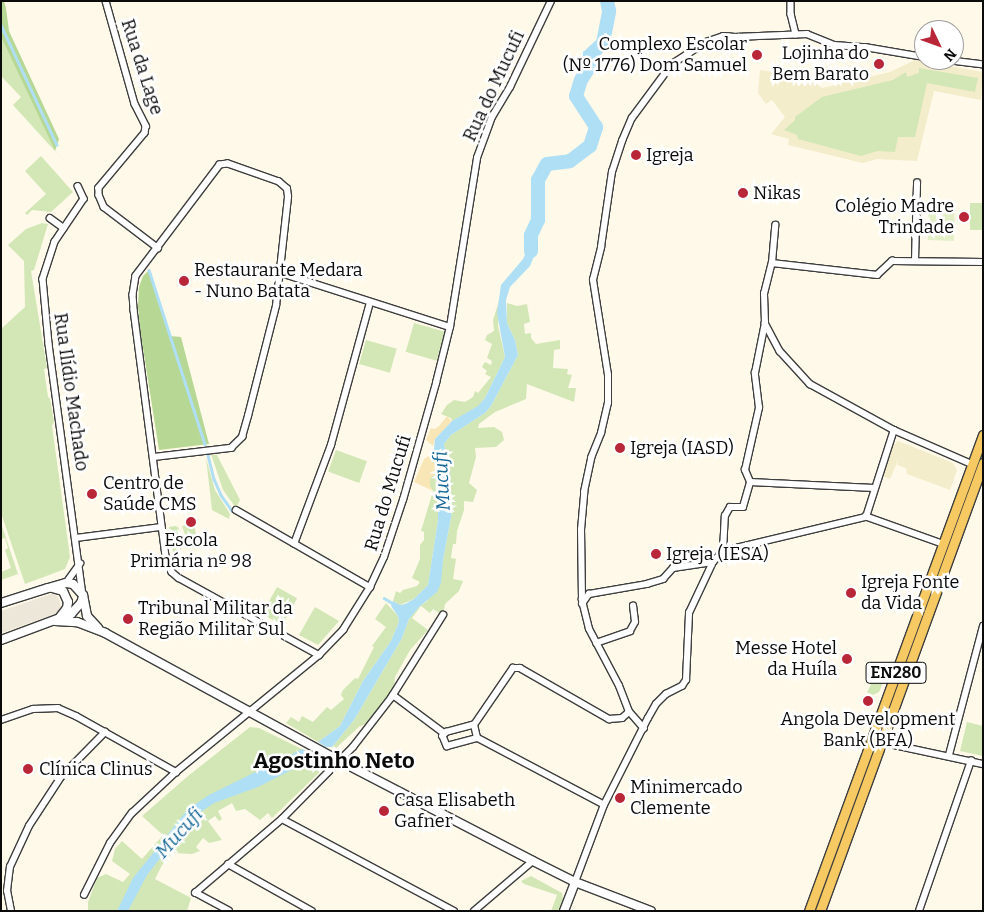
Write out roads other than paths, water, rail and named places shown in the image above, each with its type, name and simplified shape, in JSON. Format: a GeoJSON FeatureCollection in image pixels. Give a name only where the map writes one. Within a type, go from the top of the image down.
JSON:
{"type":"FeatureCollection","features":[{"type":"Feature","properties":{"kind":"main road","name":"EN280"},"geometry":{"type":"LineString","coordinates":[[820,911],[942,544],[972,464],[980,452],[983,434]]}},
{"type":"Feature","properties":{"kind":"main road","name":"EN280"},"geometry":{"type":"LineString","coordinates":[[809,911],[983,463]]}},
{"type":"Feature","properties":{"kind":"street","name":"Rua da Lage"},"geometry":{"type":"LineString","coordinates":[[106,1],[135,104],[146,120],[146,126],[145,133],[99,188],[99,195],[104,207],[158,248]]}},
{"type":"Feature","properties":{"kind":"street","name":"Rua do Mucufi"},"geometry":{"type":"LineString","coordinates":[[84,895],[101,857],[132,813],[176,772],[251,713],[319,655],[343,630],[370,587],[384,557],[403,500],[450,327],[472,199],[477,158],[492,117],[510,87],[551,1]]}},
{"type":"Feature","properties":{"kind":"street"},"geometry":{"type":"LineString","coordinates":[[792,1],[791,14],[796,34]]}},
{"type":"Feature","properties":{"kind":"street"},"geometry":{"type":"LineString","coordinates":[[644,729],[629,712],[619,686],[596,643],[585,617],[582,604],[581,530],[584,492],[591,458],[601,433],[608,403],[608,375],[593,280],[601,247],[612,172],[622,141],[632,118],[672,64],[706,42],[723,36],[807,34],[834,45],[865,47],[914,55]]}},
{"type":"Feature","properties":{"kind":"street"},"geometry":{"type":"LineString","coordinates":[[964,62],[983,64]]}},
{"type":"Feature","properties":{"kind":"street"},"geometry":{"type":"LineString","coordinates":[[154,457],[224,449],[237,444],[242,437],[248,416],[276,306],[281,273],[287,188],[279,182],[228,164],[220,165],[136,276],[133,295],[166,558],[175,574],[319,655]]}},
{"type":"Feature","properties":{"kind":"street"},"geometry":{"type":"LineString","coordinates":[[915,261],[917,183]]}},
{"type":"Feature","properties":{"kind":"street","name":"Rua Ilídio Machado"},"geometry":{"type":"LineString","coordinates":[[78,186],[84,199],[55,242],[43,279],[44,302],[84,595]]}},
{"type":"Feature","properties":{"kind":"street"},"geometry":{"type":"LineString","coordinates":[[50,218],[64,228]]}},
{"type":"Feature","properties":{"kind":"street"},"geometry":{"type":"LineString","coordinates":[[723,551],[725,516],[730,507],[743,507],[750,482],[745,470],[758,408],[756,372],[765,323],[764,294],[772,263],[775,225]]}},
{"type":"Feature","properties":{"kind":"street"},"geometry":{"type":"LineString","coordinates":[[772,263],[877,275],[892,261],[983,262]]}},
{"type":"Feature","properties":{"kind":"street"},"geometry":{"type":"LineString","coordinates":[[281,273],[450,327]]}},
{"type":"Feature","properties":{"kind":"street"},"geometry":{"type":"LineString","coordinates":[[294,544],[332,445],[370,302]]}},
{"type":"Feature","properties":{"kind":"street"},"geometry":{"type":"LineString","coordinates":[[765,323],[780,351],[810,384],[894,430],[972,464]]}},
{"type":"Feature","properties":{"kind":"street"},"geometry":{"type":"LineString","coordinates":[[866,517],[894,430]]}},
{"type":"Feature","properties":{"kind":"street"},"geometry":{"type":"LineString","coordinates":[[750,482],[874,488]]}},
{"type":"Feature","properties":{"kind":"street"},"geometry":{"type":"LineString","coordinates":[[236,510],[370,587]]}},
{"type":"Feature","properties":{"kind":"street"},"geometry":{"type":"LineString","coordinates":[[564,911],[604,805],[656,704],[666,694],[682,686],[686,680],[689,613],[713,562],[723,551],[866,517],[942,544]]}},
{"type":"Feature","properties":{"kind":"street"},"geometry":{"type":"LineString","coordinates":[[76,538],[161,527]]}},
{"type":"Feature","properties":{"kind":"street"},"geometry":{"type":"LineString","coordinates":[[582,604],[589,594],[647,584],[663,579],[673,568],[713,562]]}},
{"type":"Feature","properties":{"kind":"street"},"geometry":{"type":"LineString","coordinates":[[66,583],[80,564]]}},
{"type":"Feature","properties":{"kind":"street"},"geometry":{"type":"LineString","coordinates":[[1,603],[66,583],[73,584],[84,595],[88,616],[105,633]]}},
{"type":"Feature","properties":{"kind":"street"},"geometry":{"type":"LineString","coordinates":[[48,588],[63,591],[68,602],[63,614],[55,621]]}},
{"type":"Feature","properties":{"kind":"street"},"geometry":{"type":"LineString","coordinates":[[1,640],[55,621],[76,610],[84,595]]}},
{"type":"Feature","properties":{"kind":"street"},"geometry":{"type":"LineString","coordinates":[[596,643],[630,631],[634,622],[633,606]]}},
{"type":"Feature","properties":{"kind":"street"},"geometry":{"type":"LineString","coordinates":[[229,911],[195,893],[282,819],[372,725],[443,615]]}},
{"type":"Feature","properties":{"kind":"street"},"geometry":{"type":"LineString","coordinates":[[55,621],[77,622],[105,633],[251,713],[533,861],[575,882],[651,911]]}},
{"type":"Feature","properties":{"kind":"street"},"geometry":{"type":"LineString","coordinates":[[948,755],[983,626]]}},
{"type":"Feature","properties":{"kind":"street"},"geometry":{"type":"LineString","coordinates":[[444,733],[474,725],[513,668],[520,668],[609,719],[622,718],[629,712]]}},
{"type":"Feature","properties":{"kind":"street"},"geometry":{"type":"LineString","coordinates":[[393,695],[444,733],[447,746],[477,738],[604,805]]}},
{"type":"Feature","properties":{"kind":"street"},"geometry":{"type":"LineString","coordinates":[[1,720],[33,709],[58,708],[176,772]]}},
{"type":"Feature","properties":{"kind":"street"},"geometry":{"type":"LineString","coordinates":[[474,725],[477,738]]}},
{"type":"Feature","properties":{"kind":"street"},"geometry":{"type":"LineString","coordinates":[[11,911],[7,891],[10,867],[29,826],[45,799],[76,759],[105,732]]}},
{"type":"Feature","properties":{"kind":"street"},"geometry":{"type":"LineString","coordinates":[[876,741],[983,764]]}},
{"type":"Feature","properties":{"kind":"street"},"geometry":{"type":"LineString","coordinates":[[919,911],[972,761]]}},
{"type":"Feature","properties":{"kind":"street"},"geometry":{"type":"LineString","coordinates":[[282,819],[454,911]]}},
{"type":"Feature","properties":{"kind":"street"},"geometry":{"type":"LineString","coordinates":[[474,911],[533,861]]}},
{"type":"Feature","properties":{"kind":"street"},"geometry":{"type":"LineString","coordinates":[[228,864],[312,911]]}},
{"type":"Feature","properties":{"kind":"street"},"geometry":{"type":"LineString","coordinates":[[1,868],[10,867]]}},
{"type":"Feature","properties":{"kind":"water"},"geometry":{"type":"Polygon","coordinates":[[[526,232],[535,233],[534,256],[530,266],[510,287],[506,300],[507,323],[515,340],[518,355],[491,406],[485,413],[451,435],[444,444],[450,473],[452,512],[443,560],[441,583],[437,592],[419,607],[409,619],[402,638],[354,720],[332,747],[326,747],[318,742],[340,726],[363,681],[391,641],[399,622],[398,616],[391,606],[393,601],[400,605],[405,604],[414,599],[428,585],[438,520],[438,472],[433,458],[435,439],[452,421],[478,406],[485,398],[505,357],[497,313],[501,285],[526,253],[526,232]]]}},
{"type":"Feature","properties":{"kind":"water"},"geometry":{"type":"Polygon","coordinates":[[[302,749],[317,757],[258,787],[214,803],[192,818],[147,875],[128,911],[117,911],[133,878],[188,809],[209,795],[302,749]]]}},
{"type":"Feature","properties":{"kind":"waterway","name":"Mucufi"},"geometry":{"type":"LineString","coordinates":[[531,251],[531,235],[538,220],[538,180],[547,164],[570,161],[590,146],[596,127],[576,96],[581,80],[590,66],[587,58],[603,43],[609,11],[607,1]]}},
{"type":"Feature","properties":{"kind":"waterway"},"geometry":{"type":"LineString","coordinates":[[1,25],[57,145]]}},
{"type":"Feature","properties":{"kind":"waterway"},"geometry":{"type":"LineString","coordinates":[[149,270],[205,444]]}},
{"type":"Feature","properties":{"kind":"waterway"},"geometry":{"type":"LineString","coordinates":[[208,455],[214,479],[221,495],[232,511]]}},
{"type":"Feature","properties":{"kind":"waterway"},"geometry":{"type":"LineString","coordinates":[[384,598],[394,604]]}},
{"type":"Feature","properties":{"kind":"place","name":"Complexo Escolar (Nº 1776) Dom Samuel"},"geometry":{"type":"Point","coordinates":[757,55]}},
{"type":"Feature","properties":{"kind":"place","name":"Lojinha do Bem Barato"},"geometry":{"type":"Point","coordinates":[879,64]}},
{"type":"Feature","properties":{"kind":"place","name":"Igreja"},"geometry":{"type":"Point","coordinates":[636,155]}},
{"type":"Feature","properties":{"kind":"place","name":"Nikas"},"geometry":{"type":"Point","coordinates":[743,193]}},
{"type":"Feature","properties":{"kind":"place","name":"Colégio Madre Trindade"},"geometry":{"type":"Point","coordinates":[964,217]}},
{"type":"Feature","properties":{"kind":"place","name":"Restaurante Medara - Nuno Batata"},"geometry":{"type":"Point","coordinates":[184,281]}},
{"type":"Feature","properties":{"kind":"place","name":"Igreja (IASD)"},"geometry":{"type":"Point","coordinates":[620,448]}},
{"type":"Feature","properties":{"kind":"place","name":"Centro de Saúde CMS"},"geometry":{"type":"Point","coordinates":[92,494]}},
{"type":"Feature","properties":{"kind":"place","name":"Escola Primária nº 98"},"geometry":{"type":"Point","coordinates":[191,522]}},
{"type":"Feature","properties":{"kind":"place","name":"Igreja (IESA)"},"geometry":{"type":"Point","coordinates":[656,554]}},
{"type":"Feature","properties":{"kind":"place","name":"Igreja Fonte da Vida"},"geometry":{"type":"Point","coordinates":[851,593]}},
{"type":"Feature","properties":{"kind":"place","name":"Tribunal Militar da Região Militar Sul"},"geometry":{"type":"Point","coordinates":[128,619]}},
{"type":"Feature","properties":{"kind":"place","name":"Messe Hotel da Huíla"},"geometry":{"type":"Point","coordinates":[847,659]}},
{"type":"Feature","properties":{"kind":"place","name":"Angola Development Bank (BFA)"},"geometry":{"type":"Point","coordinates":[868,701]}},
{"type":"Feature","properties":{"kind":"place","name":"Clínica Clinus"},"geometry":{"type":"Point","coordinates":[28,769]}},
{"type":"Feature","properties":{"kind":"place","name":"Minimercado Clemente"},"geometry":{"type":"Point","coordinates":[620,798]}},
{"type":"Feature","properties":{"kind":"place","name":"Casa Elisabeth Gafner"},"geometry":{"type":"Point","coordinates":[384,811]}},
{"type":"Feature","properties":{"kind":"district","name":"Agostinho Neto"},"geometry":{"type":"Point","coordinates":[334,761]}}]}
